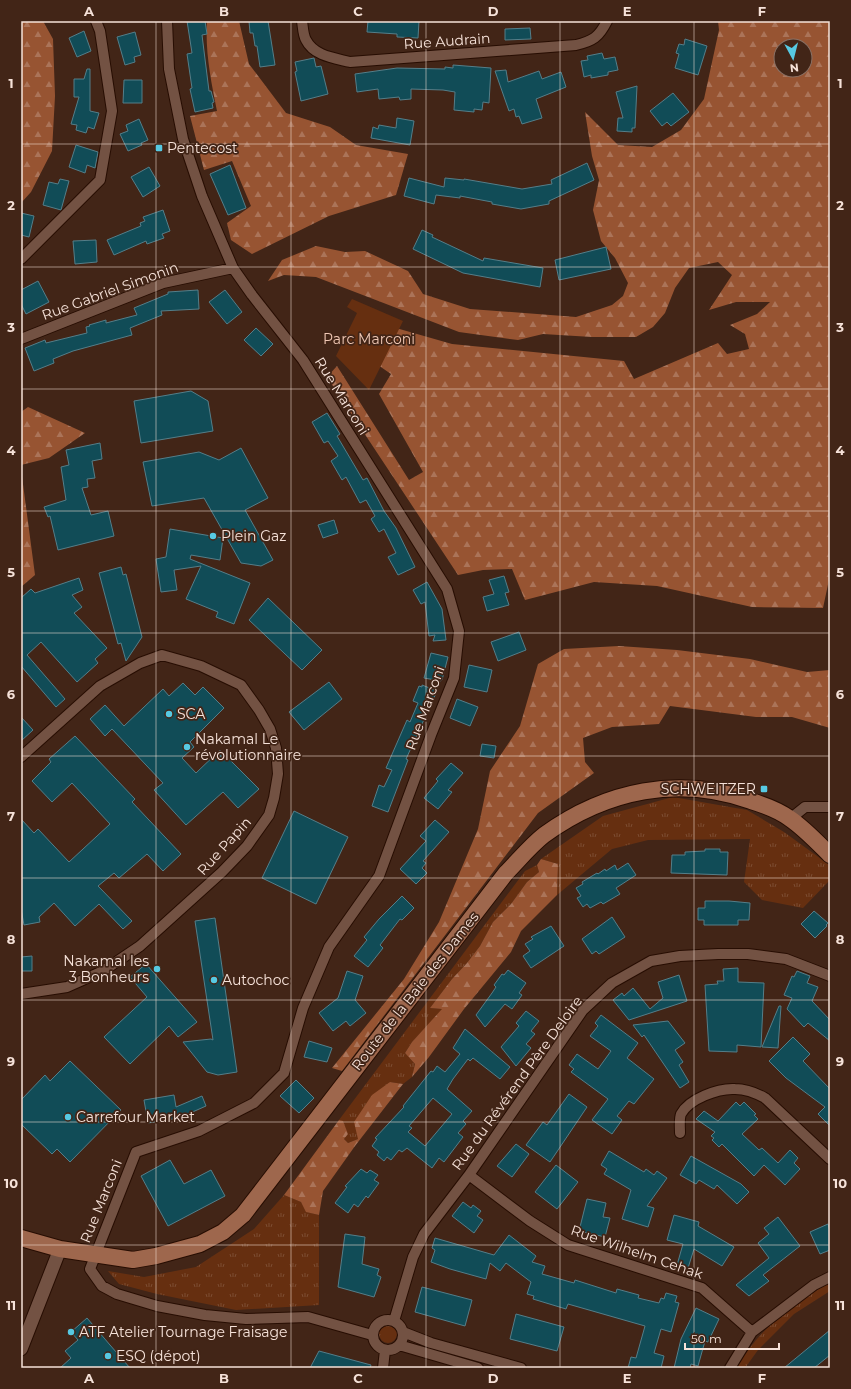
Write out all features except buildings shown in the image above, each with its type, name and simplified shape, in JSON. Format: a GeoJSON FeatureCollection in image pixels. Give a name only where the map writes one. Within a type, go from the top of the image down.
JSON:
{"type":"FeatureCollection","features":[{"type":"Feature","properties":{"kind":"main road","name":"Route de la Baie des Dames"},"geometry":{"type":"LineString","coordinates":[[21,1238],[60,1249],[133,1260],[156,1256],[200,1244],[223,1232],[243,1215],[506,873],[544,835],[592,807],[640,792],[663,789],[709,789],[731,794],[772,809],[790,819],[830,855]]}},
{"type":"Feature","properties":{"kind":"street"},"geometry":{"type":"LineString","coordinates":[[21,259],[100,180],[112,111],[100,32],[96,21]]}},
{"type":"Feature","properties":{"kind":"street","name":"Rue Marconi"},"geometry":{"type":"LineString","coordinates":[[167,21],[169,69],[182,139],[202,196],[233,268],[252,295],[303,360],[448,589],[459,631],[454,678],[431,735],[379,876],[329,947],[303,1008],[284,1073],[254,1103],[199,1131],[136,1152],[94,1255],[90,1269],[102,1286],[117,1294],[157,1306],[205,1315],[246,1319],[308,1317],[372,1335]]}},
{"type":"Feature","properties":{"kind":"street","name":"Rue Audrain"},"geometry":{"type":"LineString","coordinates":[[302,21],[305,39],[315,51],[327,57],[350,62],[576,45],[590,42],[601,32],[607,21]]}},
{"type":"Feature","properties":{"kind":"street","name":"Rue Gabriel Simonin"},"geometry":{"type":"LineString","coordinates":[[21,339],[163,283],[233,268]]}},
{"type":"Feature","properties":{"kind":"street","name":"Rue Papin"},"geometry":{"type":"LineString","coordinates":[[21,757],[100,686],[140,663],[162,655],[201,666],[241,685],[259,710],[270,729],[276,748],[278,774],[274,798],[269,815],[247,846],[222,872],[140,946],[103,971],[67,987],[21,994]]}},
{"type":"Feature","properties":{"kind":"street"},"geometry":{"type":"LineString","coordinates":[[790,819],[798,810],[805,807],[830,807]]}},
{"type":"Feature","properties":{"kind":"street","name":"Rue du Révérend Père Deloire"},"geometry":{"type":"LineString","coordinates":[[394,1321],[414,1257],[424,1234],[469,1175],[583,1010],[612,983],[642,964],[680,956],[748,954],[786,959],[830,976]]}},
{"type":"Feature","properties":{"kind":"street"},"geometry":{"type":"LineString","coordinates":[[680,1133],[680,1116],[687,1106],[704,1094],[734,1089],[756,1093],[765,1098],[830,1159]]}},
{"type":"Feature","properties":{"kind":"street","name":"Rue Wilhelm Cehak"},"geometry":{"type":"LineString","coordinates":[[469,1175],[530,1221],[568,1245],[702,1288],[752,1332]]}},
{"type":"Feature","properties":{"kind":"street"},"geometry":{"type":"LineString","coordinates":[[21,1349],[60,1249]]}},
{"type":"Feature","properties":{"kind":"street"},"geometry":{"type":"LineString","coordinates":[[730,1368],[752,1332],[814,1285],[830,1277]]}},
{"type":"Feature","properties":{"kind":"street"},"geometry":{"type":"LineString","coordinates":[[389,1320],[394,1321],[403,1332],[403,1337],[399,1345],[395,1348],[385,1350],[376,1345],[372,1335],[376,1325],[379,1322],[389,1320]]}},
{"type":"Feature","properties":{"kind":"street"},"geometry":{"type":"LineString","coordinates":[[403,1332],[431,1342],[521,1368]]}},
{"type":"Feature","properties":{"kind":"street"},"geometry":{"type":"LineString","coordinates":[[399,1345],[478,1368]]}},
{"type":"Feature","properties":{"kind":"street"},"geometry":{"type":"LineString","coordinates":[[382,1368],[385,1350]]}},
{"type":"Feature","properties":{"kind":"green space"},"geometry":{"type":"Polygon","coordinates":[[[21,21],[43,21],[53,39],[55,96],[52,151],[31,192],[21,203],[21,21]]]}},
{"type":"Feature","properties":{"kind":"green space"},"geometry":{"type":"Polygon","coordinates":[[[207,21],[239,21],[249,64],[286,113],[330,127],[356,145],[408,154],[396,195],[329,216],[252,254],[231,240],[227,223],[251,206],[232,161],[204,170],[190,116],[217,111],[208,55],[207,21]]]}},
{"type":"Feature","properties":{"kind":"green space"},"geometry":{"type":"Polygon","coordinates":[[[718,21],[830,21],[830,575],[823,608],[752,607],[657,586],[594,582],[525,600],[512,569],[483,570],[458,575],[327,377],[337,366],[409,480],[423,472],[379,394],[391,374],[375,363],[389,326],[452,344],[624,361],[634,379],[718,343],[727,354],[749,349],[745,334],[730,325],[757,314],[770,302],[736,302],[709,310],[732,275],[718,262],[689,268],[675,288],[665,313],[653,327],[636,337],[592,337],[543,334],[518,340],[459,332],[316,277],[284,275],[268,281],[282,260],[316,246],[345,252],[365,251],[408,271],[423,294],[470,309],[576,317],[612,305],[623,296],[628,283],[615,258],[601,241],[593,210],[599,180],[592,156],[585,112],[618,145],[652,147],[681,130],[704,99],[719,30],[718,21]]]}},
{"type":"Feature","properties":{"kind":"green space","name":"Parc Marconi"},"geometry":{"type":"Polygon","coordinates":[[[352,299],[403,321],[369,390],[336,356],[357,313],[347,307],[352,299]]]}},
{"type":"Feature","properties":{"kind":"green space"},"geometry":{"type":"Polygon","coordinates":[[[28,407],[85,433],[49,458],[21,465],[21,412],[28,407]]]}},
{"type":"Feature","properties":{"kind":"green space"},"geometry":{"type":"Polygon","coordinates":[[[21,469],[35,575],[21,587],[21,469]]]}},
{"type":"Feature","properties":{"kind":"green space"},"geometry":{"type":"Polygon","coordinates":[[[619,646],[677,650],[750,659],[807,672],[830,670],[830,728],[792,717],[756,717],[670,706],[659,724],[612,727],[583,738],[585,762],[594,773],[538,813],[342,1071],[332,1068],[404,979],[439,922],[478,829],[490,771],[520,726],[538,664],[564,649],[619,646]]]}},
{"type":"Feature","properties":{"kind":"green space"},"geometry":{"type":"Polygon","coordinates":[[[673,797],[747,810],[784,832],[828,864],[830,868],[830,880],[803,908],[762,900],[744,882],[750,839],[648,840],[612,849],[557,895],[558,864],[541,859],[603,816],[673,797]]]}},
{"type":"Feature","properties":{"kind":"green space"},"geometry":{"type":"Polygon","coordinates":[[[541,859],[558,864],[557,895],[521,931],[511,952],[464,1009],[429,1057],[412,1077],[415,1064],[405,1053],[412,1042],[442,1009],[430,1008],[480,946],[493,922],[511,904],[527,882],[539,872],[537,865],[541,859]]]}},
{"type":"Feature","properties":{"kind":"green space"},"geometry":{"type":"Polygon","coordinates":[[[537,865],[539,872],[527,882],[511,904],[493,922],[480,946],[430,1008],[443,1009],[412,1042],[405,1053],[415,1064],[412,1077],[403,1084],[390,1082],[358,1139],[348,1143],[344,1139],[348,1134],[343,1122],[339,1120],[525,871],[537,865]]]}},
{"type":"Feature","properties":{"kind":"green space"},"geometry":{"type":"Polygon","coordinates":[[[390,1082],[403,1084],[355,1146],[323,1191],[319,1215],[306,1212],[301,1202],[284,1195],[339,1120],[343,1121],[348,1134],[344,1139],[348,1143],[358,1139],[354,1122],[372,1095],[390,1082]]]}},
{"type":"Feature","properties":{"kind":"green space"},"geometry":{"type":"Polygon","coordinates":[[[284,1195],[301,1202],[307,1212],[319,1215],[319,1305],[236,1310],[157,1294],[119,1284],[108,1271],[144,1277],[196,1267],[254,1229],[284,1195]]]}},
{"type":"Feature","properties":{"kind":"green space"},"geometry":{"type":"Polygon","coordinates":[[[830,1283],[830,1291],[794,1314],[758,1350],[745,1368],[736,1368],[755,1341],[777,1319],[815,1291],[830,1283]]]}},
{"type":"Feature","properties":{"kind":"green space"},"geometry":{"type":"Polygon","coordinates":[[[384,1325],[392,1325],[397,1330],[395,1341],[392,1343],[384,1343],[379,1338],[379,1330],[384,1325]]]}},
{"type":"Feature","properties":{"kind":"place","name":"Pentecost"},"geometry":{"type":"Point","coordinates":[159,148]}},
{"type":"Feature","properties":{"kind":"place","name":"Plein Gaz"},"geometry":{"type":"Point","coordinates":[213,536]}},
{"type":"Feature","properties":{"kind":"place","name":"SCA"},"geometry":{"type":"Point","coordinates":[169,714]}},
{"type":"Feature","properties":{"kind":"place","name":"Nakamal Le révolutionnaire"},"geometry":{"type":"Point","coordinates":[187,747]}},
{"type":"Feature","properties":{"kind":"place","name":"SCHWEITZER"},"geometry":{"type":"Point","coordinates":[764,789]}},
{"type":"Feature","properties":{"kind":"place","name":"Nakamal les 3 Bonheurs"},"geometry":{"type":"Point","coordinates":[157,969]}},
{"type":"Feature","properties":{"kind":"place","name":"Autochoc"},"geometry":{"type":"Point","coordinates":[214,980]}},
{"type":"Feature","properties":{"kind":"place","name":"Carrefour Market"},"geometry":{"type":"Point","coordinates":[68,1117]}},
{"type":"Feature","properties":{"kind":"place","name":"ATF Atelier Tournage Fraisage"},"geometry":{"type":"Point","coordinates":[71,1332]}},
{"type":"Feature","properties":{"kind":"place","name":"ESQ (dépot)"},"geometry":{"type":"Point","coordinates":[108,1356]}}]}
